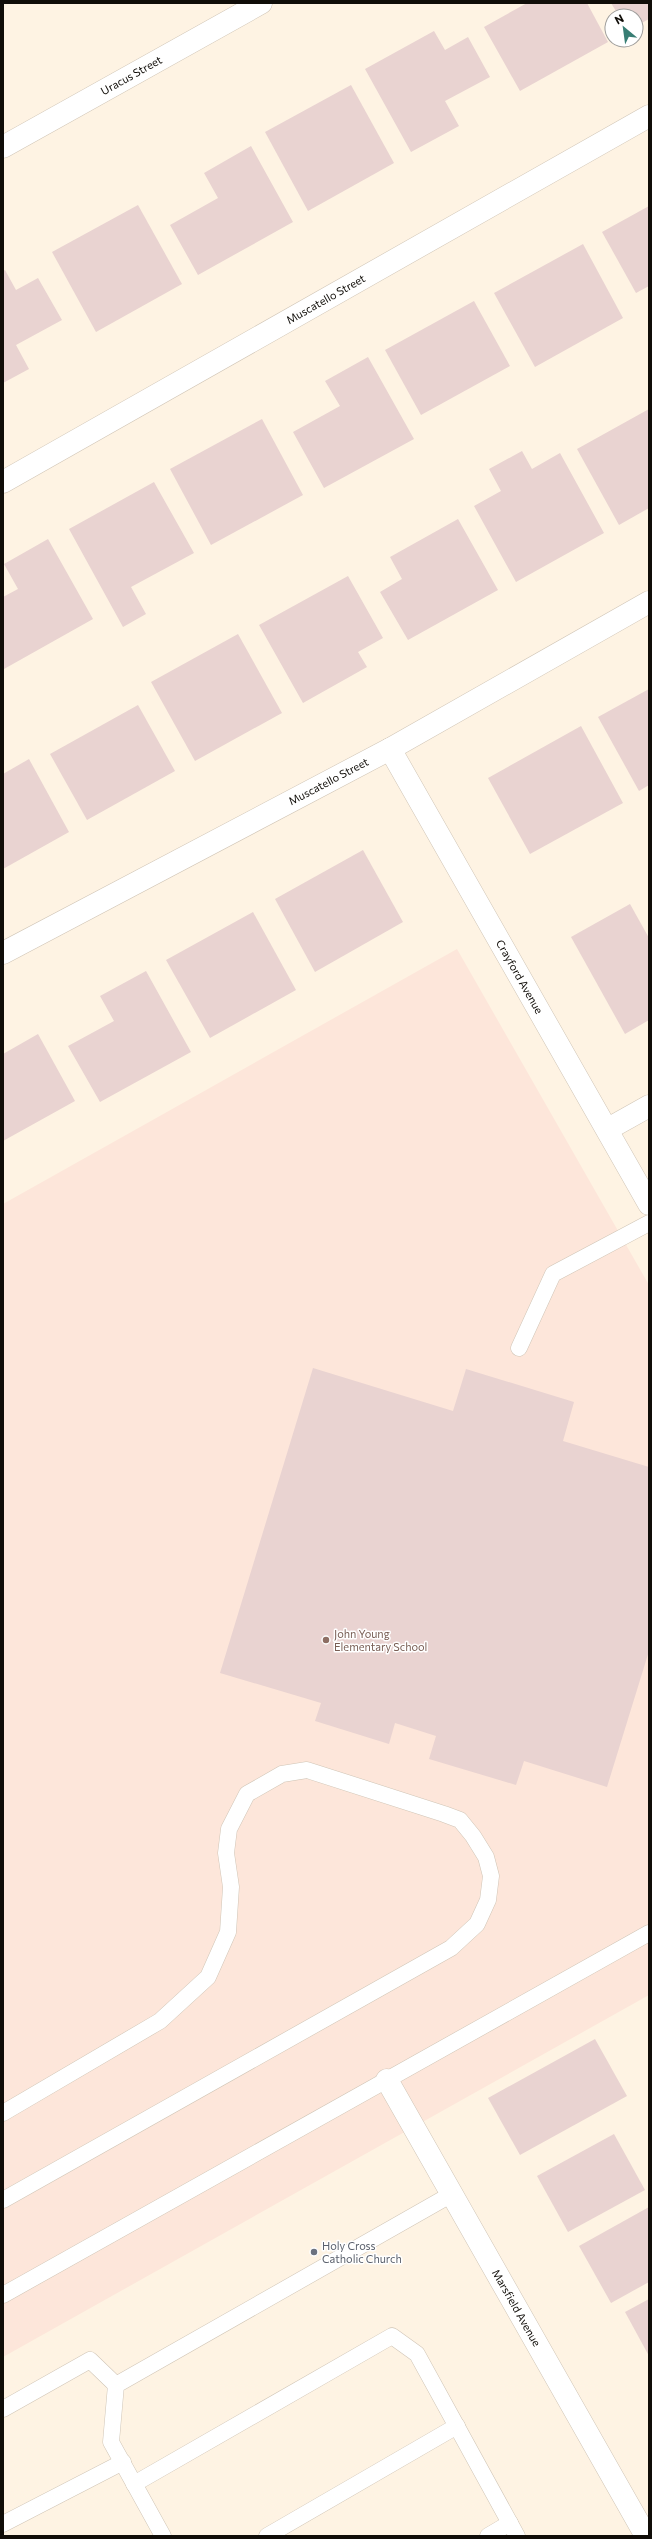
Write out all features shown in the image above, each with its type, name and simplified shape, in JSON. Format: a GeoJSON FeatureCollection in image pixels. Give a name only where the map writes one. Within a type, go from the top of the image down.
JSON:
{"type":"FeatureCollection","features":[{"type":"Feature","properties":{"kind":"street","name":"Uracus Street"},"geometry":{"type":"LineString","coordinates":[[3,148],[261,3]]}},
{"type":"Feature","properties":{"kind":"street","name":"Muscatello Street"},"geometry":{"type":"LineString","coordinates":[[3,482],[649,116]]}},
{"type":"Feature","properties":{"kind":"street","name":"Muscatello Street"},"geometry":{"type":"LineString","coordinates":[[3,953],[390,749],[649,602]]}},
{"type":"Feature","properties":{"kind":"street","name":"Crayford Avenue"},"geometry":{"type":"LineString","coordinates":[[390,749],[608,1129],[649,1204]]}},
{"type":"Feature","properties":{"kind":"street"},"geometry":{"type":"LineString","coordinates":[[608,1129],[649,1106]]}},
{"type":"Feature","properties":{"kind":"street","name":"Marsfield Avenue"},"geometry":{"type":"LineString","coordinates":[[387,2080],[646,2536]]}},
{"type":"Feature","properties":{"kind":"lane"},"geometry":{"type":"LineString","coordinates":[[519,1348],[552,1274],[649,1223]]}},
{"type":"Feature","properties":{"kind":"lane"},"geometry":{"type":"LineString","coordinates":[[3,2113],[160,2021],[208,1977],[228,1932],[231,1887],[226,1853],[229,1829],[247,1794],[282,1774],[307,1770],[460,1820],[486,1857],[491,1876],[488,1900],[477,1924],[450,1948],[393,1982],[3,2200]]}},
{"type":"Feature","properties":{"kind":"lane"},"geometry":{"type":"LineString","coordinates":[[3,2295],[649,1933]]}},
{"type":"Feature","properties":{"kind":"lane"},"geometry":{"type":"LineString","coordinates":[[116,2385],[452,2194]]}},
{"type":"Feature","properties":{"kind":"lane"},"geometry":{"type":"LineString","coordinates":[[134,2484],[392,2336],[417,2354],[514,2530],[488,2536]]}},
{"type":"Feature","properties":{"kind":"lane"},"geometry":{"type":"LineString","coordinates":[[3,2409],[90,2360],[116,2385]]}},
{"type":"Feature","properties":{"kind":"lane"},"geometry":{"type":"LineString","coordinates":[[116,2385],[111,2442],[162,2536]]}},
{"type":"Feature","properties":{"kind":"lane"},"geometry":{"type":"LineString","coordinates":[[266,2536],[457,2426]]}},
{"type":"Feature","properties":{"kind":"lane"},"geometry":{"type":"LineString","coordinates":[[3,2524],[123,2462]]}},
{"type":"Feature","properties":{"kind":"shaded area","name":"John Young Elementary School"},"geometry":{"type":"Polygon","coordinates":[[[457,949],[649,1285],[649,1995],[3,2357],[3,1204],[457,949]]]}},
{"type":"Feature","properties":{"kind":"building"},"geometry":{"type":"Polygon","coordinates":[[[527,3],[587,3],[604,35],[604,44],[520,91],[484,27],[527,3]]]}},
{"type":"Feature","properties":{"kind":"building"},"geometry":{"type":"Polygon","coordinates":[[[611,3],[649,3],[649,19],[644,22],[644,8],[614,8],[611,3]]]}},
{"type":"Feature","properties":{"kind":"building"},"geometry":{"type":"Polygon","coordinates":[[[434,31],[445,50],[468,37],[490,77],[445,101],[459,126],[411,152],[365,69],[434,31]]]}},
{"type":"Feature","properties":{"kind":"building"},"geometry":{"type":"Polygon","coordinates":[[[351,85],[394,163],[308,211],[265,132],[351,85]]]}},
{"type":"Feature","properties":{"kind":"building"},"geometry":{"type":"Polygon","coordinates":[[[251,146],[293,222],[198,275],[170,225],[218,198],[204,173],[251,146]]]}},
{"type":"Feature","properties":{"kind":"building"},"geometry":{"type":"Polygon","coordinates":[[[138,205],[182,284],[96,332],[52,252],[138,205]]]}},
{"type":"Feature","properties":{"kind":"building"},"geometry":{"type":"Polygon","coordinates":[[[649,206],[649,286],[636,293],[602,232],[649,206]]]}},
{"type":"Feature","properties":{"kind":"building"},"geometry":{"type":"Polygon","coordinates":[[[583,244],[623,318],[535,367],[494,293],[583,244]]]}},
{"type":"Feature","properties":{"kind":"building"},"geometry":{"type":"Polygon","coordinates":[[[5,270],[16,290],[38,278],[62,320],[16,345],[29,369],[3,383],[3,271],[5,270]]]}},
{"type":"Feature","properties":{"kind":"building"},"geometry":{"type":"Polygon","coordinates":[[[474,301],[510,366],[421,415],[385,350],[474,301]]]}},
{"type":"Feature","properties":{"kind":"building"},"geometry":{"type":"Polygon","coordinates":[[[368,357],[414,439],[324,488],[293,432],[340,406],[325,381],[368,357]]]}},
{"type":"Feature","properties":{"kind":"building"},"geometry":{"type":"Polygon","coordinates":[[[649,409],[649,508],[619,525],[577,449],[649,409]]]}},
{"type":"Feature","properties":{"kind":"building"},"geometry":{"type":"Polygon","coordinates":[[[262,419],[303,495],[211,545],[170,469],[262,419]]]}},
{"type":"Feature","properties":{"kind":"building"},"geometry":{"type":"Polygon","coordinates":[[[522,451],[532,469],[560,453],[604,533],[516,582],[474,506],[501,491],[489,469],[522,451]]]}},
{"type":"Feature","properties":{"kind":"building"},"geometry":{"type":"Polygon","coordinates":[[[154,482],[194,553],[131,587],[146,614],[123,627],[69,529],[154,482]]]}},
{"type":"Feature","properties":{"kind":"building"},"geometry":{"type":"Polygon","coordinates":[[[458,519],[498,590],[408,640],[380,592],[402,579],[390,557],[458,519]]]}},
{"type":"Feature","properties":{"kind":"building"},"geometry":{"type":"Polygon","coordinates":[[[48,539],[93,619],[4,669],[3,597],[18,589],[4,564],[48,539]]]}},
{"type":"Feature","properties":{"kind":"building"},"geometry":{"type":"Polygon","coordinates":[[[348,576],[383,638],[358,652],[367,667],[303,703],[259,625],[348,576]]]}},
{"type":"Feature","properties":{"kind":"building"},"geometry":{"type":"Polygon","coordinates":[[[238,634],[282,713],[195,761],[151,682],[238,634]]]}},
{"type":"Feature","properties":{"kind":"building"},"geometry":{"type":"Polygon","coordinates":[[[649,689],[649,785],[639,791],[598,717],[649,689]]]}},
{"type":"Feature","properties":{"kind":"building"},"geometry":{"type":"Polygon","coordinates":[[[138,705],[175,771],[87,820],[50,754],[138,705]]]}},
{"type":"Feature","properties":{"kind":"building"},"geometry":{"type":"Polygon","coordinates":[[[581,726],[623,803],[530,854],[488,778],[581,726]]]}},
{"type":"Feature","properties":{"kind":"building"},"geometry":{"type":"Polygon","coordinates":[[[29,759],[69,832],[3,869],[3,774],[29,759]]]}},
{"type":"Feature","properties":{"kind":"building"},"geometry":{"type":"Polygon","coordinates":[[[363,850],[403,922],[315,972],[275,899],[363,850]]]}},
{"type":"Feature","properties":{"kind":"building"},"geometry":{"type":"Polygon","coordinates":[[[630,904],[649,938],[649,1020],[625,1034],[571,937],[630,904]]]}},
{"type":"Feature","properties":{"kind":"building"},"geometry":{"type":"Polygon","coordinates":[[[253,912],[296,990],[210,1038],[166,960],[253,912]]]}},
{"type":"Feature","properties":{"kind":"building"},"geometry":{"type":"Polygon","coordinates":[[[146,971],[191,1052],[100,1102],[68,1046],[114,1021],[100,996],[146,971]]]}},
{"type":"Feature","properties":{"kind":"building"},"geometry":{"type":"Polygon","coordinates":[[[38,1034],[75,1101],[3,1141],[3,1054],[38,1034]]]}},
{"type":"Feature","properties":{"kind":"building"},"geometry":{"type":"Polygon","coordinates":[[[313,1368],[453,1411],[466,1369],[574,1402],[563,1441],[649,1467],[649,1651],[607,1787],[524,1761],[516,1785],[429,1759],[436,1736],[395,1723],[389,1744],[315,1721],[321,1703],[220,1673],[313,1368]]]}},
{"type":"Feature","properties":{"kind":"building"},"geometry":{"type":"Polygon","coordinates":[[[595,2039],[627,2096],[520,2155],[488,2098],[595,2039]]]}},
{"type":"Feature","properties":{"kind":"building"},"geometry":{"type":"Polygon","coordinates":[[[614,2134],[645,2190],[568,2232],[537,2176],[614,2134]]]}},
{"type":"Feature","properties":{"kind":"building"},"geometry":{"type":"Polygon","coordinates":[[[649,2207],[649,2282],[611,2303],[579,2246],[649,2207]]]}},
{"type":"Feature","properties":{"kind":"building"},"geometry":{"type":"Polygon","coordinates":[[[649,2299],[649,2356],[625,2312],[649,2299]]]}},
{"type":"Feature","properties":{"kind":"place","name":"John Young Elementary School"},"geometry":{"type":"Point","coordinates":[326,1640]}},
{"type":"Feature","properties":{"kind":"place","name":"Holy Cross Catholic Church"},"geometry":{"type":"Point","coordinates":[314,2252]}}]}
